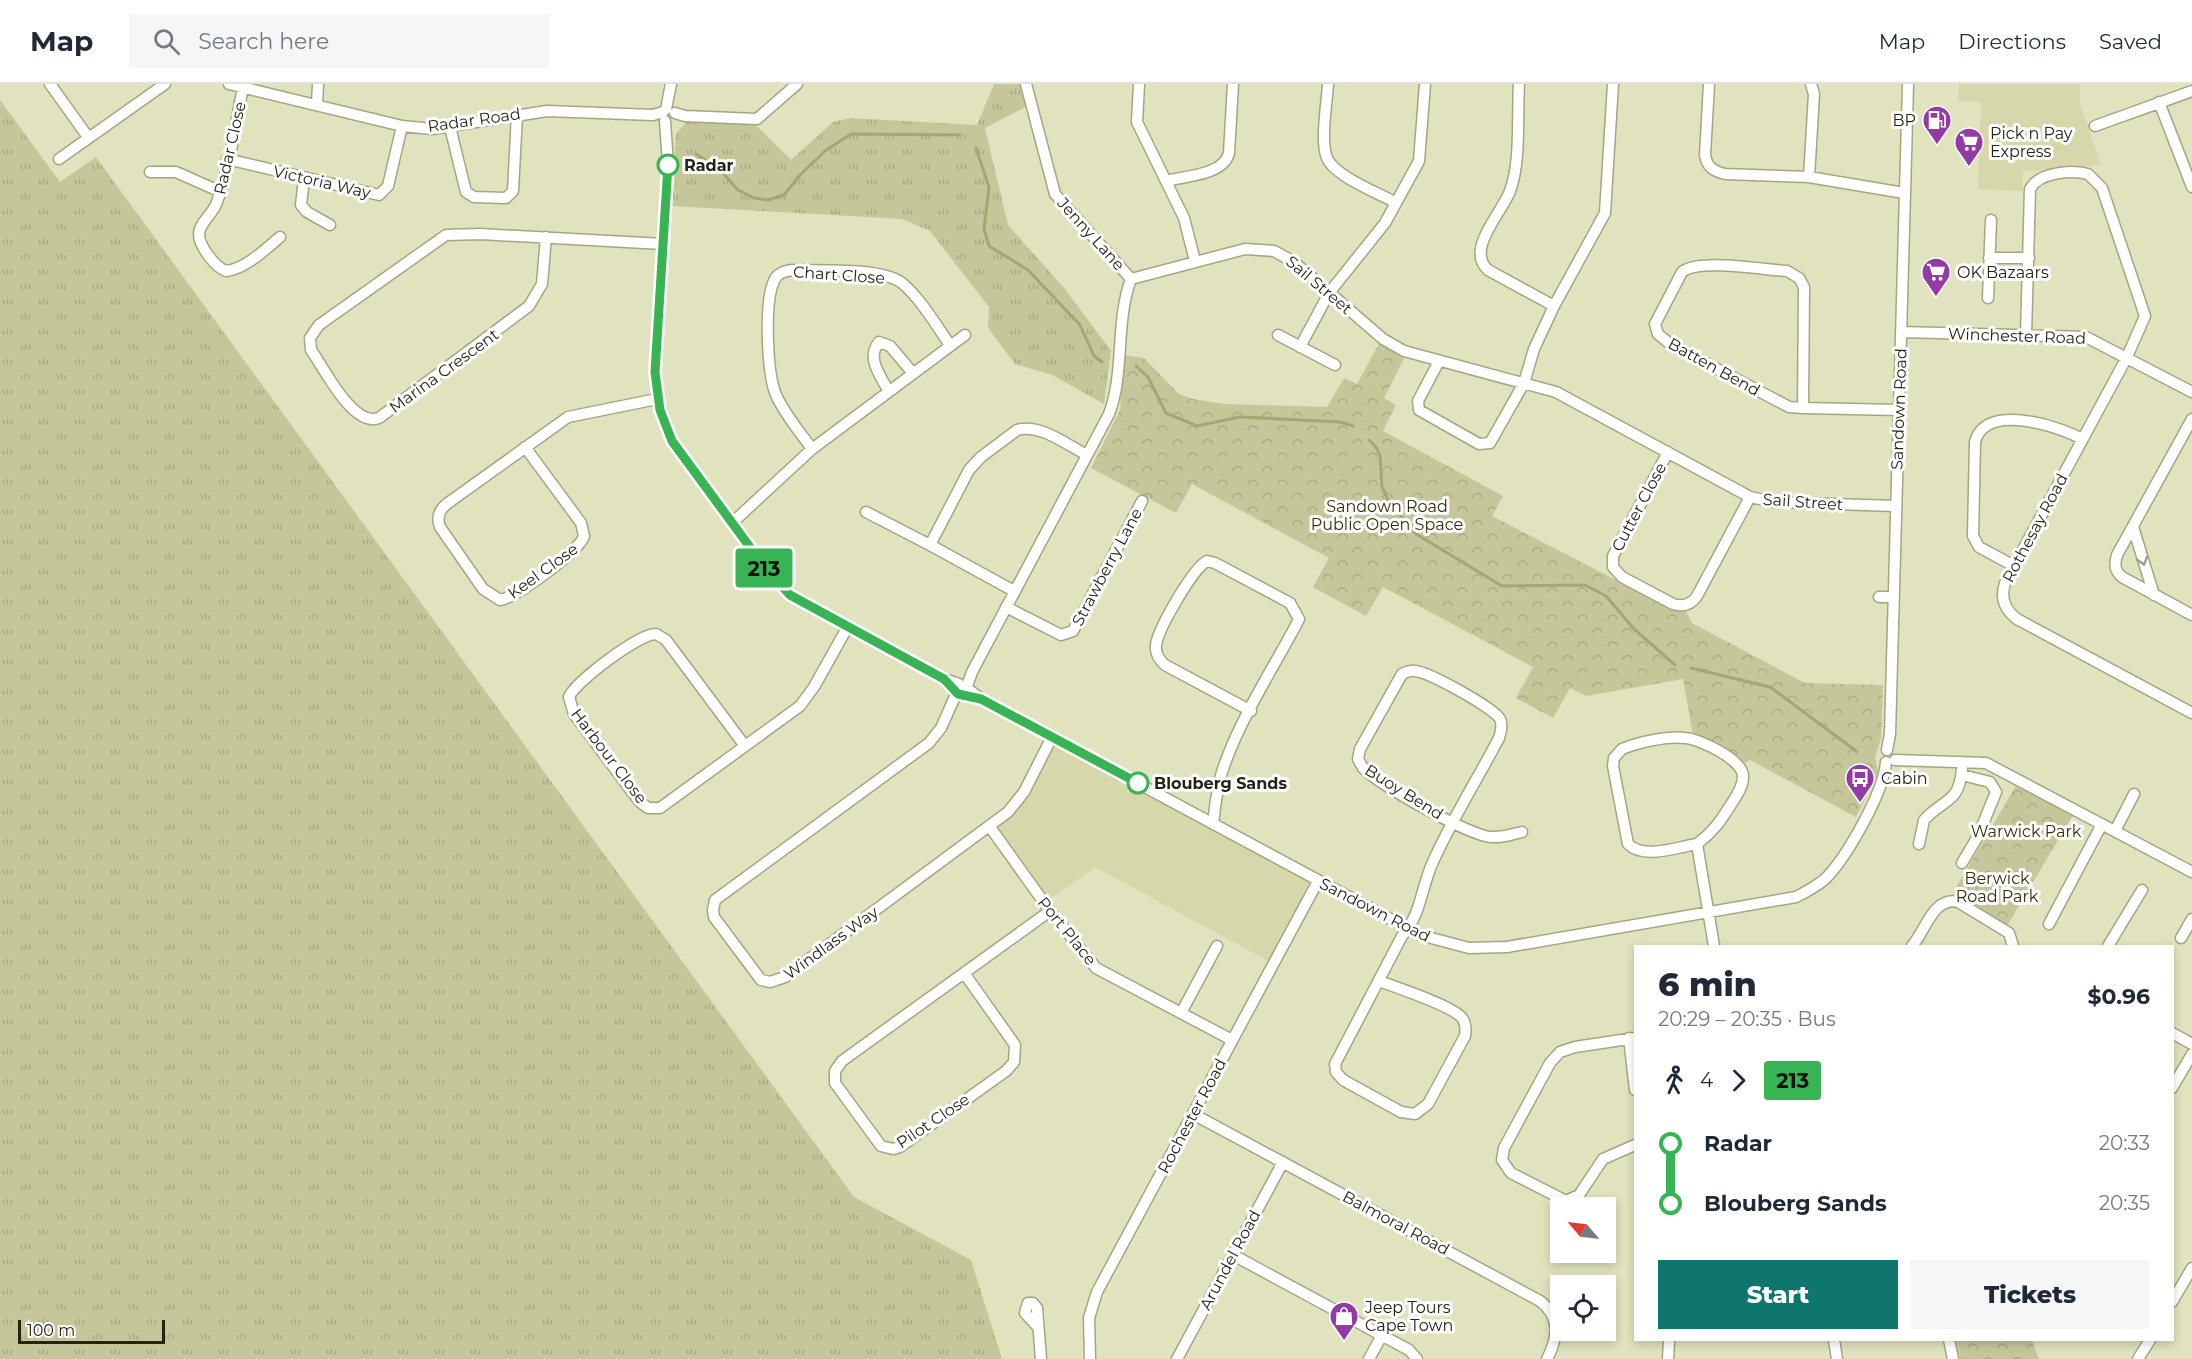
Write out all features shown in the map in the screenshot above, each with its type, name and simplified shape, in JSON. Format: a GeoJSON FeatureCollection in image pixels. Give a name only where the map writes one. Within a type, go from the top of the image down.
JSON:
{"type":"FeatureCollection","features":[{"type":"Feature","properties":{"kind":"street"},"geometry":{"type":"LineString","coordinates":[[50,84],[88,137]]}},
{"type":"Feature","properties":{"kind":"street"},"geometry":{"type":"LineString","coordinates":[[59,159],[165,84]]}},
{"type":"Feature","properties":{"kind":"street","name":"Radar Road"},"geometry":{"type":"LineString","coordinates":[[229,84],[402,126],[432,129],[547,111],[669,116]]}},
{"type":"Feature","properties":{"kind":"street"},"geometry":{"type":"LineString","coordinates":[[317,105],[318,84]]}},
{"type":"Feature","properties":{"kind":"street","name":"Jenny Lane"},"geometry":{"type":"LineString","coordinates":[[1026,84],[1055,194],[1131,279]]}},
{"type":"Feature","properties":{"kind":"street"},"geometry":{"type":"LineString","coordinates":[[1139,84],[1137,122],[1184,218],[1195,261]]}},
{"type":"Feature","properties":{"kind":"street"},"geometry":{"type":"LineString","coordinates":[[1166,181],[1216,168],[1225,163],[1229,153],[1233,84]]}},
{"type":"Feature","properties":{"kind":"street"},"geometry":{"type":"LineString","coordinates":[[1328,84],[1324,147],[1329,162],[1338,171],[1396,203]]}},
{"type":"Feature","properties":{"kind":"street"},"geometry":{"type":"LineString","coordinates":[[1300,347],[1329,293],[1373,242],[1421,157],[1425,84]]}},
{"type":"Feature","properties":{"kind":"street"},"geometry":{"type":"LineString","coordinates":[[1519,84],[1513,182],[1485,236],[1479,255],[1482,265],[1488,270],[1554,306]]}},
{"type":"Feature","properties":{"kind":"street"},"geometry":{"type":"LineString","coordinates":[[1439,362],[1418,400],[1419,410],[1481,445],[1492,441],[1524,383],[1534,349],[1554,306],[1605,213],[1613,84]]}},
{"type":"Feature","properties":{"kind":"street"},"geometry":{"type":"LineString","coordinates":[[1709,84],[1705,155],[1708,166],[1725,174],[1809,177],[1904,193]]}},
{"type":"Feature","properties":{"kind":"street"},"geometry":{"type":"LineString","coordinates":[[1809,177],[1814,94],[1811,84]]}},
{"type":"Feature","properties":{"kind":"street","name":"Sandown Road"},"geometry":{"type":"LineString","coordinates":[[670,89],[655,372],[657,399],[672,441],[780,585],[802,603],[847,628],[1409,929],[1444,943],[1494,949],[1786,900],[1805,892],[1823,880],[1837,864],[1870,809],[1893,759],[1890,734],[1908,84]]}},
{"type":"Feature","properties":{"kind":"street"},"geometry":{"type":"LineString","coordinates":[[669,116],[757,119],[795,85]]}},
{"type":"Feature","properties":{"kind":"street","name":"Radar Close"},"geometry":{"type":"LineString","coordinates":[[243,87],[220,192],[215,208],[200,228],[199,236],[202,245],[220,268],[234,269],[280,237]]}},
{"type":"Feature","properties":{"kind":"street"},"geometry":{"type":"LineString","coordinates":[[2095,126],[2192,91]]}},
{"type":"Feature","properties":{"kind":"street"},"geometry":{"type":"LineString","coordinates":[[2159,102],[2191,180]]}},
{"type":"Feature","properties":{"kind":"street"},"geometry":{"type":"LineString","coordinates":[[450,127],[464,190],[474,197],[503,199],[513,191],[517,156],[517,114]]}},
{"type":"Feature","properties":{"kind":"street","name":"Victoria Way"},"geometry":{"type":"LineString","coordinates":[[227,159],[376,195],[382,193],[391,176],[402,126]]}},
{"type":"Feature","properties":{"kind":"street"},"geometry":{"type":"LineString","coordinates":[[150,172],[176,172],[220,192]]}},
{"type":"Feature","properties":{"kind":"street","name":"Rothesay Road"},"geometry":{"type":"LineString","coordinates":[[2029,258],[2030,192],[2034,183],[2044,176],[2083,172],[2093,176],[2102,188],[2145,308],[2143,323],[2127,357],[2014,566],[2003,590],[2006,607],[2012,616],[2192,713]]}},
{"type":"Feature","properties":{"kind":"street"},"geometry":{"type":"LineString","coordinates":[[304,179],[302,205],[307,212],[330,225]]}},
{"type":"Feature","properties":{"kind":"street"},"geometry":{"type":"LineString","coordinates":[[1988,298],[1991,220]]}},
{"type":"Feature","properties":{"kind":"street","name":"Marina Crescent"},"geometry":{"type":"LineString","coordinates":[[546,237],[542,284],[529,306],[379,418],[370,420],[356,414],[311,350],[310,338],[319,325],[446,235],[480,234],[546,237],[663,244]]}},
{"type":"Feature","properties":{"kind":"street","name":"Sail Street"},"geometry":{"type":"LineString","coordinates":[[1131,279],[1252,248],[1274,250],[1294,262],[1395,347],[1439,362],[1562,395],[1750,497],[1774,502],[1896,506]]}},
{"type":"Feature","properties":{"kind":"street"},"geometry":{"type":"LineString","coordinates":[[1989,258],[2029,258],[2026,335]]}},
{"type":"Feature","properties":{"kind":"street","name":"Batten Bend"},"geometry":{"type":"LineString","coordinates":[[1803,408],[1804,287],[1799,278],[1787,271],[1704,266],[1689,268],[1682,272],[1655,324],[1662,338],[1773,400],[1789,406],[1803,408],[1899,410]]}},
{"type":"Feature","properties":{"kind":"street","name":"Chart Close"},"geometry":{"type":"LineString","coordinates":[[812,449],[775,393],[769,369],[771,292],[775,279],[781,273],[803,270],[878,274],[892,278],[913,295],[950,345]]}},
{"type":"Feature","properties":{"kind":"street"},"geometry":{"type":"LineString","coordinates":[[962,689],[1111,408],[1124,307],[1131,279]]}},
{"type":"Feature","properties":{"kind":"street","name":"Winchester Road"},"geometry":{"type":"LineString","coordinates":[[1901,332],[2086,337],[2192,392]]}},
{"type":"Feature","properties":{"kind":"street"},"geometry":{"type":"LineString","coordinates":[[732,523],[812,449],[912,372],[965,335]]}},
{"type":"Feature","properties":{"kind":"street"},"geometry":{"type":"LineString","coordinates":[[1278,335],[1335,365]]}},
{"type":"Feature","properties":{"kind":"street"},"geometry":{"type":"LineString","coordinates":[[888,390],[873,359],[879,342],[890,346],[912,372]]}},
{"type":"Feature","properties":{"kind":"street","name":"Keel Close"},"geometry":{"type":"LineString","coordinates":[[525,447],[581,523],[584,536],[577,548],[513,596],[500,600],[483,589],[440,527],[439,514],[444,506],[525,447],[568,417],[657,399]]}},
{"type":"Feature","properties":{"kind":"street"},"geometry":{"type":"LineString","coordinates":[[2192,419],[2116,555],[2115,568],[2122,577],[2192,615]]}},
{"type":"Feature","properties":{"kind":"street"},"geometry":{"type":"LineString","coordinates":[[2014,566],[1979,547],[1973,536],[1975,442],[1978,434],[1983,427],[1997,421],[2040,422],[2061,428],[2082,439]]}},
{"type":"Feature","properties":{"kind":"street"},"geometry":{"type":"LineString","coordinates":[[930,545],[969,470],[981,457],[1017,430],[1024,428],[1038,430],[1087,455]]}},
{"type":"Feature","properties":{"kind":"street","name":"Cutter Close"},"geometry":{"type":"LineString","coordinates":[[1668,452],[1613,556],[1613,567],[1622,577],[1673,604],[1691,603],[1697,596],[1750,497]]}},
{"type":"Feature","properties":{"kind":"street","name":"Strawberry Lane"},"geometry":{"type":"LineString","coordinates":[[1006,607],[1059,634],[1064,635],[1073,631],[1142,501]]}},
{"type":"Feature","properties":{"kind":"street"},"geometry":{"type":"LineString","coordinates":[[866,512],[1014,591]]}},
{"type":"Feature","properties":{"kind":"street"},"geometry":{"type":"LineString","coordinates":[[2133,527],[2154,595]]}},
{"type":"Feature","properties":{"kind":"street"},"geometry":{"type":"LineString","coordinates":[[1213,824],[1222,773],[1230,749],[1251,711],[1296,625],[1298,614],[1290,603],[1215,562],[1207,561],[1197,568],[1160,634],[1156,645],[1157,656],[1166,665],[1251,711]]}},
{"type":"Feature","properties":{"kind":"street"},"geometry":{"type":"LineString","coordinates":[[1879,597],[1894,597]]}},
{"type":"Feature","properties":{"kind":"street","name":"Harbour Close"},"geometry":{"type":"LineString","coordinates":[[745,746],[666,640],[656,634],[642,638],[587,677],[573,689],[569,697],[574,714],[639,801],[651,808],[660,808],[745,746],[807,699],[847,628]]}},
{"type":"Feature","properties":{"kind":"street","name":"Buoy Bend"},"geometry":{"type":"LineString","coordinates":[[1379,981],[1414,922],[1432,862],[1454,823],[1499,738],[1500,720],[1489,709],[1427,675],[1410,671],[1398,679],[1360,748],[1358,759],[1363,768],[1377,779],[1454,823],[1492,837],[1522,832]]}},
{"type":"Feature","properties":{"kind":"street","name":"Windlass Way"},"geometry":{"type":"LineString","coordinates":[[962,689],[929,743],[718,897],[713,906],[714,917],[755,975],[770,982],[778,981],[990,827],[1017,802],[1052,737]]}},
{"type":"Feature","properties":{"kind":"street"},"geometry":{"type":"LineString","coordinates":[[1689,738],[1730,758],[1741,768],[1743,778],[1740,789],[1717,827],[1697,844],[1646,852],[1635,850],[1628,844],[1613,766],[1614,758],[1622,749],[1689,738]]}},
{"type":"Feature","properties":{"kind":"street"},"geometry":{"type":"LineString","coordinates":[[1893,759],[1963,760],[1997,768],[2192,872]]}},
{"type":"Feature","properties":{"kind":"street"},"geometry":{"type":"LineString","coordinates":[[1919,844],[1924,820],[1955,795],[1962,776],[1963,760]]}},
{"type":"Feature","properties":{"kind":"street"},"geometry":{"type":"LineString","coordinates":[[1962,776],[1990,783],[1996,792],[1978,836],[1962,863]]}},
{"type":"Feature","properties":{"kind":"street"},"geometry":{"type":"LineString","coordinates":[[2115,831],[2134,794]]}},
{"type":"Feature","properties":{"kind":"street"},"geometry":{"type":"LineString","coordinates":[[2049,924],[2102,824]]}},
{"type":"Feature","properties":{"kind":"street","name":"Port Place"},"geometry":{"type":"LineString","coordinates":[[990,827],[1050,911],[1095,968],[1232,1040]]}},
{"type":"Feature","properties":{"kind":"street"},"geometry":{"type":"LineString","coordinates":[[1697,844],[1714,945]]}},
{"type":"Feature","properties":{"kind":"street","name":"Rochester Road"},"geometry":{"type":"LineString","coordinates":[[1090,1359],[1089,1318],[1097,1292],[1318,880]]}},
{"type":"Feature","properties":{"kind":"street"},"geometry":{"type":"LineString","coordinates":[[2109,945],[2142,890]]}},
{"type":"Feature","properties":{"kind":"street"},"geometry":{"type":"LineString","coordinates":[[1913,945],[1937,908],[1950,901],[1958,902],[2008,933],[2013,945]]}},
{"type":"Feature","properties":{"kind":"street","name":"Pilot Close"},"geometry":{"type":"LineString","coordinates":[[964,973],[1015,1045],[1014,1062],[1006,1071],[900,1147],[893,1149],[881,1146],[836,1083],[837,1065],[964,973],[1050,911]]}},
{"type":"Feature","properties":{"kind":"street"},"geometry":{"type":"LineString","coordinates":[[2181,938],[2192,919]]}},
{"type":"Feature","properties":{"kind":"street"},"geometry":{"type":"LineString","coordinates":[[1181,1013],[1217,946]]}},
{"type":"Feature","properties":{"kind":"street"},"geometry":{"type":"LineString","coordinates":[[1379,981],[1447,1008],[1459,1014],[1465,1023],[1465,1036],[1428,1104],[1415,1114],[1401,1112],[1343,1080],[1336,1072],[1336,1059],[1379,981]]}},
{"type":"Feature","properties":{"kind":"street"},"geometry":{"type":"LineString","coordinates":[[2174,1034],[2192,1044]]}},
{"type":"Feature","properties":{"kind":"street"},"geometry":{"type":"LineString","coordinates":[[1634,1073],[1632,1038],[1575,1047],[1554,1057],[1504,1148],[1502,1160],[1511,1173],[1566,1201],[1579,1195],[1603,1159],[1634,1145]]}},
{"type":"Feature","properties":{"kind":"street"},"geometry":{"type":"LineString","coordinates":[[2174,1085],[2192,1054]]}},
{"type":"Feature","properties":{"kind":"street","name":"Balmoral Road"},"geometry":{"type":"LineString","coordinates":[[1193,1114],[1540,1301],[1549,1310],[1556,1327],[1556,1339],[1547,1359]]}},
{"type":"Feature","properties":{"kind":"street","name":"Arundel Road"},"geometry":{"type":"LineString","coordinates":[[1177,1359],[1283,1162]]}},
{"type":"Feature","properties":{"kind":"street"},"geometry":{"type":"LineString","coordinates":[[1233,1255],[1409,1350],[1417,1359]]}},
{"type":"Feature","properties":{"kind":"street"},"geometry":{"type":"LineString","coordinates":[[2174,1299],[2192,1268]]}},
{"type":"Feature","properties":{"kind":"street"},"geometry":{"type":"LineString","coordinates":[[1038,1327],[1041,1359]]}},
{"type":"Feature","properties":{"kind":"street"},"geometry":{"type":"LineString","coordinates":[[1369,1359],[1382,1335]]}},
{"type":"Feature","properties":{"kind":"street"},"geometry":{"type":"LineString","coordinates":[[1668,1359],[1669,1341]]}},
{"type":"Feature","properties":{"kind":"street"},"geometry":{"type":"LineString","coordinates":[[1833,1341],[1837,1359]]}},
{"type":"Feature","properties":{"kind":"street"},"geometry":{"type":"LineString","coordinates":[[1949,1341],[1953,1359]]}},
{"type":"Feature","properties":{"kind":"street"},"geometry":{"type":"LineString","coordinates":[[2138,1359],[2149,1341]]}},
{"type":"Feature","properties":{"kind":"shaded area"},"geometry":{"type":"Polygon","coordinates":[[[1959,84],[2080,84],[2080,104],[2101,165],[2023,171],[2022,191],[1978,189],[1981,102],[1958,101],[1959,84]]]}},
{"type":"Feature","properties":{"kind":"shaded area"},"geometry":{"type":"Polygon","coordinates":[[[1053,737],[1319,880],[1274,964],[1095,867],[1045,903],[992,827],[1009,813],[1053,737]]]}},
{"type":"Feature","properties":{"kind":"green space"},"geometry":{"type":"Polygon","coordinates":[[[994,84],[1020,84],[1029,105],[985,128],[1008,225],[1065,289],[1111,351],[1104,404],[1052,375],[1015,364],[988,328],[989,307],[930,231],[902,219],[671,206],[676,134],[687,121],[755,124],[791,160],[833,122],[850,118],[977,125],[994,84]]]}},
{"type":"Feature","properties":{"kind":"green space"},"geometry":{"type":"Polygon","coordinates":[[[0,100],[60,182],[96,157],[854,1197],[971,1260],[1002,1359],[0,1359],[0,100]]]}},
{"type":"Feature","properties":{"kind":"green space","name":"Sandown Road Public Open Space"},"geometry":{"type":"Polygon","coordinates":[[[1380,342],[1405,357],[1384,398],[1396,405],[1383,431],[1503,496],[1492,516],[1674,610],[1686,611],[1692,623],[1805,683],[1883,685],[1881,739],[1875,757],[1878,772],[1856,817],[1750,760],[1745,763],[1693,735],[1683,679],[1586,696],[1570,688],[1553,718],[1516,698],[1533,667],[1383,587],[1366,616],[1313,587],[1329,558],[1192,484],[1176,513],[1091,468],[1120,410],[1123,355],[1144,358],[1179,394],[1193,399],[1224,404],[1327,407],[1344,378],[1357,384],[1380,342]]]}},
{"type":"Feature","properties":{"kind":"green space"},"geometry":{"type":"Polygon","coordinates":[[[2017,784],[2073,815],[2007,926],[1954,895],[1954,891],[2017,784]]]}},
{"type":"Feature","properties":{"kind":"green space"},"geometry":{"type":"Polygon","coordinates":[[[1956,1341],[2032,1341],[2039,1359],[1960,1359],[1956,1341]]]}},
{"type":"Feature","properties":{"kind":"waterway"},"geometry":{"type":"LineString","coordinates":[[696,154],[719,169],[738,190],[754,198],[768,200],[784,195],[799,176],[825,151],[851,134],[959,135]]}},
{"type":"Feature","properties":{"kind":"waterway"},"geometry":{"type":"LineString","coordinates":[[976,148],[989,187],[984,229],[989,246],[1028,270],[1080,325],[1094,356],[1102,362]]}},
{"type":"Feature","properties":{"kind":"waterway"},"geometry":{"type":"LineString","coordinates":[[1136,366],[1148,377],[1166,413],[1197,426],[1240,417],[1341,422],[1353,426]]}},
{"type":"Feature","properties":{"kind":"waterway"},"geometry":{"type":"LineString","coordinates":[[1369,440],[1376,447],[1380,456],[1382,487],[1389,502],[1416,534],[1502,586],[1585,585],[1606,596],[1634,629],[1675,665]]}},
{"type":"Feature","properties":{"kind":"waterway"},"geometry":{"type":"LineString","coordinates":[[1691,668],[1770,687],[1856,751]]}},
{"type":"Feature","properties":{"kind":"bus line","name":"213"},"geometry":{"type":"LineString","coordinates":[[668,165],[655,372],[657,399],[672,441],[772,578],[802,603],[944,679],[956,689],[958,694],[981,699],[1138,783]]}},
{"type":"Feature","properties":{"kind":"place","name":"BP"},"geometry":{"type":"Point","coordinates":[1937,146]}},
{"type":"Feature","properties":{"kind":"place","name":"Radar"},"geometry":{"type":"Point","coordinates":[668,165]}},
{"type":"Feature","properties":{"kind":"place","name":"Pick n Pay Express"},"geometry":{"type":"Point","coordinates":[1969,168]}},
{"type":"Feature","properties":{"kind":"place","name":"OK Bazaars"},"geometry":{"type":"Point","coordinates":[1936,298]}},
{"type":"Feature","properties":{"kind":"place","name":"Blouberg Sands"},"geometry":{"type":"Point","coordinates":[1138,783]}},
{"type":"Feature","properties":{"kind":"place","name":"Cabin"},"geometry":{"type":"Point","coordinates":[1860,804]}},
{"type":"Feature","properties":{"kind":"place","name":"Jeep Tours Cape Town"},"geometry":{"type":"Point","coordinates":[1344,1342]}},
{"type":"Feature","properties":{"kind":"park label","name":"Warwick Park"},"geometry":{"type":"Point","coordinates":[2026,831]}},
{"type":"Feature","properties":{"kind":"park label","name":"Berwick Road Park"},"geometry":{"type":"Point","coordinates":[1997,887]}}]}
